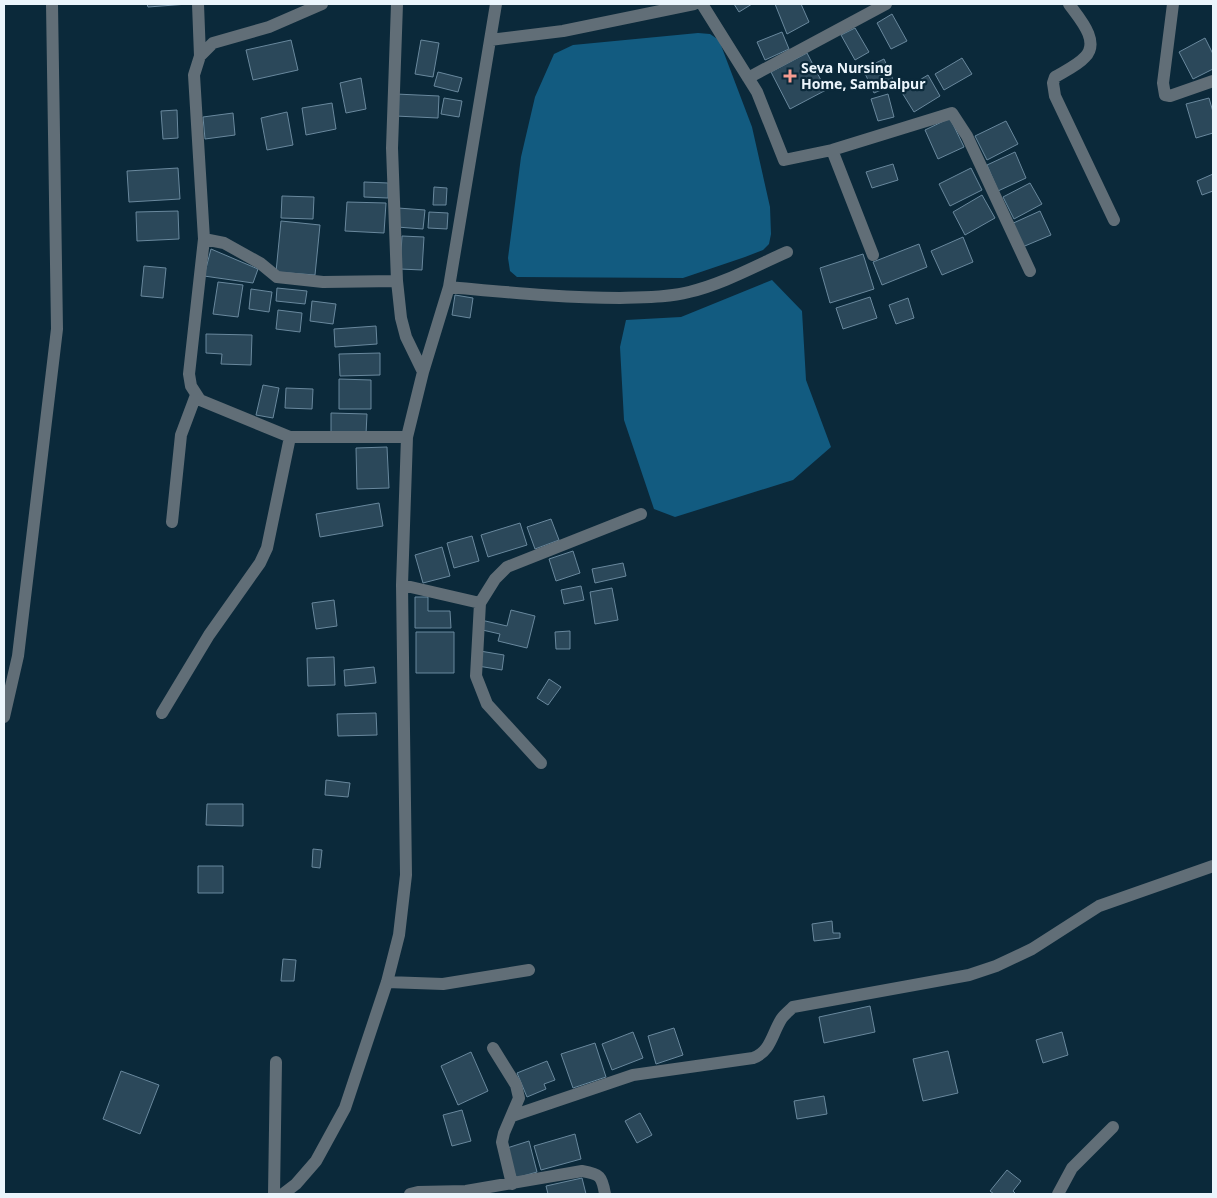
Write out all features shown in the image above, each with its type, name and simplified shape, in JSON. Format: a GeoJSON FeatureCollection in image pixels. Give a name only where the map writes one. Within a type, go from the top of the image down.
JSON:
{"type":"FeatureCollection","features":[{"type":"Feature","properties":{"kind":"street"},"geometry":{"type":"LineString","coordinates":[[4,717],[18,656],[57,329],[52,4]]}},
{"type":"Feature","properties":{"kind":"street"},"geometry":{"type":"LineString","coordinates":[[198,4],[200,56],[194,75],[204,239],[189,374],[191,386],[200,400],[290,436],[407,437]]}},
{"type":"Feature","properties":{"kind":"street"},"geometry":{"type":"LineString","coordinates":[[200,56],[213,43],[269,28],[322,4]]}},
{"type":"Feature","properties":{"kind":"street"},"geometry":{"type":"LineString","coordinates":[[397,4],[392,148],[397,281],[401,318],[406,337],[423,372]]}},
{"type":"Feature","properties":{"kind":"street"},"geometry":{"type":"LineString","coordinates":[[283,1194],[296,1184],[316,1161],[345,1108],[387,982],[399,935],[406,875],[402,585],[407,437],[423,372],[449,287],[496,4]]}},
{"type":"Feature","properties":{"kind":"street"},"geometry":{"type":"LineString","coordinates":[[490,40],[563,31],[694,4]]}},
{"type":"Feature","properties":{"kind":"street"},"geometry":{"type":"LineString","coordinates":[[702,4],[757,92],[784,160],[832,150],[952,113],[967,136],[1030,270]]}},
{"type":"Feature","properties":{"kind":"street"},"geometry":{"type":"LineString","coordinates":[[748,78],[886,4]]}},
{"type":"Feature","properties":{"kind":"street"},"geometry":{"type":"LineString","coordinates":[[1069,4],[1088,31],[1090,46],[1086,56],[1055,77],[1053,83],[1054,96],[1114,220]]}},
{"type":"Feature","properties":{"kind":"street"},"geometry":{"type":"LineString","coordinates":[[1173,4],[1163,83],[1165,95],[1170,96],[1213,81]]}},
{"type":"Feature","properties":{"kind":"street"},"geometry":{"type":"LineString","coordinates":[[832,150],[873,255]]}},
{"type":"Feature","properties":{"kind":"street"},"geometry":{"type":"LineString","coordinates":[[204,239],[224,242],[260,263],[277,277],[323,282],[397,281]]}},
{"type":"Feature","properties":{"kind":"street"},"geometry":{"type":"LineString","coordinates":[[449,287],[551,296],[600,298],[659,297],[713,285],[787,252]]}},
{"type":"Feature","properties":{"kind":"street"},"geometry":{"type":"LineString","coordinates":[[172,522],[181,435],[196,395]]}},
{"type":"Feature","properties":{"kind":"street"},"geometry":{"type":"LineString","coordinates":[[162,713],[209,635],[260,563],[267,548],[290,436]]}},
{"type":"Feature","properties":{"kind":"street"},"geometry":{"type":"LineString","coordinates":[[542,763],[487,704],[476,676],[480,603],[495,579],[507,567],[641,514]]}},
{"type":"Feature","properties":{"kind":"street"},"geometry":{"type":"LineString","coordinates":[[402,585],[480,603]]}},
{"type":"Feature","properties":{"kind":"street"},"geometry":{"type":"LineString","coordinates":[[512,1116],[633,1075],[753,1058],[767,1049],[782,1018],[793,1007],[969,975],[996,966],[1032,949],[1099,906],[1213,866]]}},
{"type":"Feature","properties":{"kind":"street"},"geometry":{"type":"LineString","coordinates":[[387,982],[443,984],[529,970]]}},
{"type":"Feature","properties":{"kind":"street"},"geometry":{"type":"LineString","coordinates":[[492,1048],[516,1085],[519,1098],[502,1142],[512,1184]]}},
{"type":"Feature","properties":{"kind":"street"},"geometry":{"type":"LineString","coordinates":[[274,1194],[276,1062]]}},
{"type":"Feature","properties":{"kind":"street"},"geometry":{"type":"LineString","coordinates":[[1058,1194],[1072,1168],[1113,1127]]}},
{"type":"Feature","properties":{"kind":"street"},"geometry":{"type":"LineString","coordinates":[[410,1194],[418,1192],[466,1191],[582,1171],[596,1174],[604,1186],[605,1194]]}},
{"type":"Feature","properties":{"kind":"street"},"geometry":{"type":"LineString","coordinates":[[296,1184],[304,1194]]}},
{"type":"Feature","properties":{"kind":"water"},"geometry":{"type":"Polygon","coordinates":[[[698,33],[710,34],[719,40],[752,127],[770,207],[771,234],[769,244],[763,250],[683,278],[517,277],[510,271],[508,258],[521,157],[535,97],[554,54],[573,45],[698,33]]]}},
{"type":"Feature","properties":{"kind":"water"},"geometry":{"type":"Polygon","coordinates":[[[772,280],[802,311],[806,380],[831,447],[793,480],[675,517],[654,509],[624,420],[620,347],[626,320],[681,317],[772,280]]]}},
{"type":"Feature","properties":{"kind":"building"},"geometry":{"type":"Polygon","coordinates":[[[147,4],[188,4],[148,7],[147,4]]]}},
{"type":"Feature","properties":{"kind":"building"},"geometry":{"type":"Polygon","coordinates":[[[734,4],[752,4],[739,12],[734,4]]]}},
{"type":"Feature","properties":{"kind":"building"},"geometry":{"type":"Polygon","coordinates":[[[775,4],[801,4],[809,22],[787,34],[775,4]]]}},
{"type":"Feature","properties":{"kind":"building"},"geometry":{"type":"Polygon","coordinates":[[[892,14],[907,41],[891,49],[877,23],[892,14]]]}},
{"type":"Feature","properties":{"kind":"building"},"geometry":{"type":"Polygon","coordinates":[[[855,28],[869,52],[855,60],[841,35],[855,28]]]}},
{"type":"Feature","properties":{"kind":"building"},"geometry":{"type":"Polygon","coordinates":[[[782,32],[789,49],[765,60],[757,42],[782,32]]]}},
{"type":"Feature","properties":{"kind":"building"},"geometry":{"type":"Polygon","coordinates":[[[1205,38],[1213,54],[1213,69],[1193,79],[1179,52],[1205,38]]]}},
{"type":"Feature","properties":{"kind":"building"},"geometry":{"type":"Polygon","coordinates":[[[291,40],[298,70],[253,80],[246,50],[291,40]]]}},
{"type":"Feature","properties":{"kind":"building"},"geometry":{"type":"Polygon","coordinates":[[[421,40],[439,43],[433,77],[415,74],[421,40]]]}},
{"type":"Feature","properties":{"kind":"building"},"geometry":{"type":"Polygon","coordinates":[[[807,53],[826,90],[790,109],[771,72],[807,53]]]}},
{"type":"Feature","properties":{"kind":"building"},"geometry":{"type":"Polygon","coordinates":[[[962,58],[972,74],[944,90],[935,74],[962,58]]]}},
{"type":"Feature","properties":{"kind":"building"},"geometry":{"type":"Polygon","coordinates":[[[884,59],[895,84],[874,93],[863,69],[884,59]]]}},
{"type":"Feature","properties":{"kind":"building"},"geometry":{"type":"Polygon","coordinates":[[[438,72],[462,78],[458,92],[434,86],[438,72]]]}},
{"type":"Feature","properties":{"kind":"building"},"geometry":{"type":"Polygon","coordinates":[[[928,75],[940,96],[914,112],[901,91],[928,75]]]}},
{"type":"Feature","properties":{"kind":"building"},"geometry":{"type":"Polygon","coordinates":[[[361,78],[366,109],[346,113],[340,83],[361,78]]]}},
{"type":"Feature","properties":{"kind":"building"},"geometry":{"type":"Polygon","coordinates":[[[396,94],[439,96],[438,118],[395,116],[396,94]]]}},
{"type":"Feature","properties":{"kind":"building"},"geometry":{"type":"Polygon","coordinates":[[[888,94],[894,117],[878,121],[871,99],[888,94]]]}},
{"type":"Feature","properties":{"kind":"building"},"geometry":{"type":"Polygon","coordinates":[[[444,98],[462,101],[459,117],[441,114],[444,98]]]}},
{"type":"Feature","properties":{"kind":"building"},"geometry":{"type":"Polygon","coordinates":[[[1209,98],[1213,112],[1213,133],[1196,138],[1186,104],[1209,98]]]}},
{"type":"Feature","properties":{"kind":"building"},"geometry":{"type":"Polygon","coordinates":[[[332,103],[336,129],[306,135],[302,108],[332,103]]]}},
{"type":"Feature","properties":{"kind":"building"},"geometry":{"type":"Polygon","coordinates":[[[177,110],[178,138],[163,139],[161,111],[177,110]]]}},
{"type":"Feature","properties":{"kind":"building"},"geometry":{"type":"Polygon","coordinates":[[[287,112],[293,145],[267,150],[261,118],[287,112]]]}},
{"type":"Feature","properties":{"kind":"building"},"geometry":{"type":"Polygon","coordinates":[[[233,113],[235,135],[205,139],[203,117],[233,113]]]}},
{"type":"Feature","properties":{"kind":"building"},"geometry":{"type":"Polygon","coordinates":[[[950,118],[964,147],[938,159],[925,130],[950,118]]]}},
{"type":"Feature","properties":{"kind":"building"},"geometry":{"type":"Polygon","coordinates":[[[1006,121],[1018,144],[987,160],[975,136],[1006,121]]]}},
{"type":"Feature","properties":{"kind":"building"},"geometry":{"type":"Polygon","coordinates":[[[1015,152],[1026,178],[998,191],[987,165],[1015,152]]]}},
{"type":"Feature","properties":{"kind":"building"},"geometry":{"type":"Polygon","coordinates":[[[893,164],[898,180],[872,188],[866,172],[893,164]]]}},
{"type":"Feature","properties":{"kind":"building"},"geometry":{"type":"Polygon","coordinates":[[[178,168],[180,199],[129,202],[127,171],[178,168]]]}},
{"type":"Feature","properties":{"kind":"building"},"geometry":{"type":"Polygon","coordinates":[[[971,168],[982,190],[950,206],[939,184],[971,168]]]}},
{"type":"Feature","properties":{"kind":"building"},"geometry":{"type":"Polygon","coordinates":[[[1213,174],[1213,191],[1202,195],[1197,181],[1213,174]]]}},
{"type":"Feature","properties":{"kind":"building"},"geometry":{"type":"Polygon","coordinates":[[[364,182],[388,183],[388,198],[364,197],[364,182]]]}},
{"type":"Feature","properties":{"kind":"building"},"geometry":{"type":"Polygon","coordinates":[[[1030,183],[1042,204],[1014,219],[1003,197],[1030,183]]]}},
{"type":"Feature","properties":{"kind":"building"},"geometry":{"type":"Polygon","coordinates":[[[434,187],[447,188],[446,205],[433,205],[434,187]]]}},
{"type":"Feature","properties":{"kind":"building"},"geometry":{"type":"Polygon","coordinates":[[[982,195],[995,218],[965,235],[953,212],[982,195]]]}},
{"type":"Feature","properties":{"kind":"building"},"geometry":{"type":"Polygon","coordinates":[[[282,196],[314,197],[313,219],[281,218],[282,196]]]}},
{"type":"Feature","properties":{"kind":"building"},"geometry":{"type":"Polygon","coordinates":[[[347,202],[386,203],[384,233],[345,231],[347,202]]]}},
{"type":"Feature","properties":{"kind":"building"},"geometry":{"type":"Polygon","coordinates":[[[398,208],[425,210],[423,229],[397,227],[398,208]]]}},
{"type":"Feature","properties":{"kind":"building"},"geometry":{"type":"Polygon","coordinates":[[[178,211],[179,239],[137,241],[136,212],[178,211]]]}},
{"type":"Feature","properties":{"kind":"building"},"geometry":{"type":"Polygon","coordinates":[[[1040,211],[1051,235],[1020,248],[1009,225],[1040,211]]]}},
{"type":"Feature","properties":{"kind":"building"},"geometry":{"type":"Polygon","coordinates":[[[429,212],[448,213],[447,229],[428,228],[429,212]]]}},
{"type":"Feature","properties":{"kind":"building"},"geometry":{"type":"Polygon","coordinates":[[[281,221],[320,225],[315,275],[276,272],[281,221]]]}},
{"type":"Feature","properties":{"kind":"building"},"geometry":{"type":"Polygon","coordinates":[[[402,236],[424,237],[422,270],[400,269],[402,236]]]}},
{"type":"Feature","properties":{"kind":"building"},"geometry":{"type":"Polygon","coordinates":[[[963,237],[973,262],[942,275],[931,251],[963,237]]]}},
{"type":"Feature","properties":{"kind":"building"},"geometry":{"type":"Polygon","coordinates":[[[919,244],[927,267],[882,285],[873,262],[919,244]]]}},
{"type":"Feature","properties":{"kind":"building"},"geometry":{"type":"Polygon","coordinates":[[[211,249],[258,269],[253,283],[204,276],[211,249]]]}},
{"type":"Feature","properties":{"kind":"building"},"geometry":{"type":"Polygon","coordinates":[[[863,254],[874,289],[830,303],[820,268],[863,254]]]}},
{"type":"Feature","properties":{"kind":"building"},"geometry":{"type":"Polygon","coordinates":[[[144,266],[166,268],[163,298],[141,296],[144,266]]]}},
{"type":"Feature","properties":{"kind":"building"},"geometry":{"type":"Polygon","coordinates":[[[218,282],[243,285],[238,317],[213,314],[218,282]]]}},
{"type":"Feature","properties":{"kind":"building"},"geometry":{"type":"Polygon","coordinates":[[[277,288],[307,291],[305,304],[276,301],[277,288]]]}},
{"type":"Feature","properties":{"kind":"building"},"geometry":{"type":"Polygon","coordinates":[[[251,289],[272,292],[269,312],[249,309],[251,289]]]}},
{"type":"Feature","properties":{"kind":"building"},"geometry":{"type":"Polygon","coordinates":[[[455,295],[473,298],[470,318],[452,315],[455,295]]]}},
{"type":"Feature","properties":{"kind":"building"},"geometry":{"type":"Polygon","coordinates":[[[870,297],[877,318],[843,329],[836,308],[870,297]]]}},
{"type":"Feature","properties":{"kind":"building"},"geometry":{"type":"Polygon","coordinates":[[[908,298],[914,318],[896,324],[889,305],[908,298]]]}},
{"type":"Feature","properties":{"kind":"building"},"geometry":{"type":"Polygon","coordinates":[[[312,301],[336,304],[333,324],[310,321],[312,301]]]}},
{"type":"Feature","properties":{"kind":"building"},"geometry":{"type":"Polygon","coordinates":[[[278,310],[302,313],[300,332],[276,329],[278,310]]]}},
{"type":"Feature","properties":{"kind":"building"},"geometry":{"type":"Polygon","coordinates":[[[376,326],[377,344],[335,347],[334,329],[376,326]]]}},
{"type":"Feature","properties":{"kind":"building"},"geometry":{"type":"Polygon","coordinates":[[[206,334],[252,335],[251,365],[221,364],[222,354],[206,353],[206,334]]]}},
{"type":"Feature","properties":{"kind":"building"},"geometry":{"type":"Polygon","coordinates":[[[380,353],[380,375],[340,376],[339,354],[380,353]]]}},
{"type":"Feature","properties":{"kind":"building"},"geometry":{"type":"Polygon","coordinates":[[[339,379],[371,380],[371,409],[339,409],[339,379]]]}},
{"type":"Feature","properties":{"kind":"building"},"geometry":{"type":"Polygon","coordinates":[[[263,385],[279,388],[273,418],[256,415],[263,385]]]}},
{"type":"Feature","properties":{"kind":"building"},"geometry":{"type":"Polygon","coordinates":[[[286,388],[313,389],[312,409],[285,408],[286,388]]]}},
{"type":"Feature","properties":{"kind":"building"},"geometry":{"type":"Polygon","coordinates":[[[331,413],[367,414],[366,434],[331,432],[331,413]]]}},
{"type":"Feature","properties":{"kind":"building"},"geometry":{"type":"Polygon","coordinates":[[[387,447],[389,488],[357,489],[356,448],[387,447]]]}},
{"type":"Feature","properties":{"kind":"building"},"geometry":{"type":"Polygon","coordinates":[[[379,503],[383,526],[320,537],[316,514],[379,503]]]}},
{"type":"Feature","properties":{"kind":"building"},"geometry":{"type":"Polygon","coordinates":[[[551,519],[559,540],[535,549],[527,527],[551,519]]]}},
{"type":"Feature","properties":{"kind":"building"},"geometry":{"type":"Polygon","coordinates":[[[520,523],[527,545],[488,557],[481,535],[520,523]]]}},
{"type":"Feature","properties":{"kind":"building"},"geometry":{"type":"Polygon","coordinates":[[[472,536],[479,561],[454,568],[447,543],[472,536]]]}},
{"type":"Feature","properties":{"kind":"building"},"geometry":{"type":"Polygon","coordinates":[[[442,547],[450,576],[423,583],[415,555],[442,547]]]}},
{"type":"Feature","properties":{"kind":"building"},"geometry":{"type":"Polygon","coordinates":[[[573,551],[580,573],[556,581],[549,559],[573,551]]]}},
{"type":"Feature","properties":{"kind":"building"},"geometry":{"type":"Polygon","coordinates":[[[623,563],[626,576],[595,583],[592,569],[623,563]]]}},
{"type":"Feature","properties":{"kind":"building"},"geometry":{"type":"Polygon","coordinates":[[[581,586],[584,600],[564,604],[561,590],[581,586]]]}},
{"type":"Feature","properties":{"kind":"building"},"geometry":{"type":"Polygon","coordinates":[[[612,588],[618,620],[595,624],[590,592],[612,588]]]}},
{"type":"Feature","properties":{"kind":"building"},"geometry":{"type":"Polygon","coordinates":[[[415,597],[428,597],[428,611],[450,611],[451,628],[415,628],[415,597]]]}},
{"type":"Feature","properties":{"kind":"building"},"geometry":{"type":"Polygon","coordinates":[[[334,600],[337,626],[316,629],[312,603],[334,600]]]}},
{"type":"Feature","properties":{"kind":"building"},"geometry":{"type":"Polygon","coordinates":[[[511,610],[535,616],[527,648],[498,641],[500,634],[478,629],[481,620],[507,626],[511,610]]]}},
{"type":"Feature","properties":{"kind":"building"},"geometry":{"type":"Polygon","coordinates":[[[570,631],[570,649],[556,649],[555,632],[570,631]]]}},
{"type":"Feature","properties":{"kind":"building"},"geometry":{"type":"Polygon","coordinates":[[[416,632],[454,632],[454,673],[416,673],[416,632]]]}},
{"type":"Feature","properties":{"kind":"building"},"geometry":{"type":"Polygon","coordinates":[[[480,651],[504,655],[502,670],[478,666],[480,651]]]}},
{"type":"Feature","properties":{"kind":"building"},"geometry":{"type":"Polygon","coordinates":[[[334,657],[335,685],[308,686],[307,658],[334,657]]]}},
{"type":"Feature","properties":{"kind":"building"},"geometry":{"type":"Polygon","coordinates":[[[374,667],[376,683],[345,686],[344,670],[374,667]]]}},
{"type":"Feature","properties":{"kind":"building"},"geometry":{"type":"Polygon","coordinates":[[[549,679],[561,687],[548,705],[537,698],[549,679]]]}},
{"type":"Feature","properties":{"kind":"building"},"geometry":{"type":"Polygon","coordinates":[[[376,713],[377,735],[338,736],[337,714],[376,713]]]}},
{"type":"Feature","properties":{"kind":"building"},"geometry":{"type":"Polygon","coordinates":[[[326,780],[350,783],[348,797],[325,795],[326,780]]]}},
{"type":"Feature","properties":{"kind":"building"},"geometry":{"type":"Polygon","coordinates":[[[207,804],[243,804],[243,826],[206,825],[207,804]]]}},
{"type":"Feature","properties":{"kind":"building"},"geometry":{"type":"Polygon","coordinates":[[[313,849],[322,850],[320,868],[312,867],[313,849]]]}},
{"type":"Feature","properties":{"kind":"building"},"geometry":{"type":"Polygon","coordinates":[[[198,866],[223,866],[223,893],[198,893],[198,866]]]}},
{"type":"Feature","properties":{"kind":"building"},"geometry":{"type":"Polygon","coordinates":[[[832,921],[833,933],[840,933],[840,938],[814,941],[812,924],[832,921]]]}},
{"type":"Feature","properties":{"kind":"building"},"geometry":{"type":"Polygon","coordinates":[[[283,959],[296,960],[294,981],[281,981],[283,959]]]}},
{"type":"Feature","properties":{"kind":"building"},"geometry":{"type":"Polygon","coordinates":[[[870,1006],[875,1032],[824,1043],[819,1017],[870,1006]]]}},
{"type":"Feature","properties":{"kind":"building"},"geometry":{"type":"Polygon","coordinates":[[[674,1028],[683,1055],[656,1064],[648,1036],[674,1028]]]}},
{"type":"Feature","properties":{"kind":"building"},"geometry":{"type":"Polygon","coordinates":[[[633,1032],[643,1058],[612,1070],[602,1044],[633,1032]]]}},
{"type":"Feature","properties":{"kind":"building"},"geometry":{"type":"Polygon","coordinates":[[[1062,1032],[1068,1055],[1043,1063],[1036,1040],[1062,1032]]]}},
{"type":"Feature","properties":{"kind":"building"},"geometry":{"type":"Polygon","coordinates":[[[595,1043],[606,1077],[573,1088],[561,1054],[595,1043]]]}},
{"type":"Feature","properties":{"kind":"building"},"geometry":{"type":"Polygon","coordinates":[[[948,1051],[958,1093],[923,1101],[913,1059],[948,1051]]]}},
{"type":"Feature","properties":{"kind":"building"},"geometry":{"type":"Polygon","coordinates":[[[471,1052],[488,1091],[458,1105],[441,1066],[471,1052]]]}},
{"type":"Feature","properties":{"kind":"building"},"geometry":{"type":"Polygon","coordinates":[[[547,1061],[555,1080],[544,1084],[546,1089],[527,1097],[517,1073],[547,1061]]]}},
{"type":"Feature","properties":{"kind":"building"},"geometry":{"type":"Polygon","coordinates":[[[121,1071],[159,1085],[140,1134],[103,1119],[121,1071]]]}},
{"type":"Feature","properties":{"kind":"building"},"geometry":{"type":"Polygon","coordinates":[[[824,1096],[827,1114],[797,1119],[794,1101],[824,1096]]]}},
{"type":"Feature","properties":{"kind":"building"},"geometry":{"type":"Polygon","coordinates":[[[462,1110],[471,1141],[452,1146],[443,1115],[462,1110]]]}},
{"type":"Feature","properties":{"kind":"building"},"geometry":{"type":"Polygon","coordinates":[[[640,1113],[652,1135],[637,1143],[625,1121],[640,1113]]]}},
{"type":"Feature","properties":{"kind":"building"},"geometry":{"type":"Polygon","coordinates":[[[575,1134],[581,1159],[541,1170],[534,1146],[575,1134]]]}},
{"type":"Feature","properties":{"kind":"building"},"geometry":{"type":"Polygon","coordinates":[[[529,1141],[537,1172],[516,1178],[507,1148],[529,1141]]]}},
{"type":"Feature","properties":{"kind":"building"},"geometry":{"type":"Polygon","coordinates":[[[1007,1170],[1021,1181],[1013,1191],[1016,1194],[994,1194],[990,1191],[1007,1170]]]}},
{"type":"Feature","properties":{"kind":"building"},"geometry":{"type":"Polygon","coordinates":[[[582,1178],[586,1194],[548,1194],[546,1186],[582,1178]]]}},
{"type":"Feature","properties":{"kind":"place","name":"Seva Nursing Home, Sambalpur"},"geometry":{"type":"Point","coordinates":[790,76]}}]}
